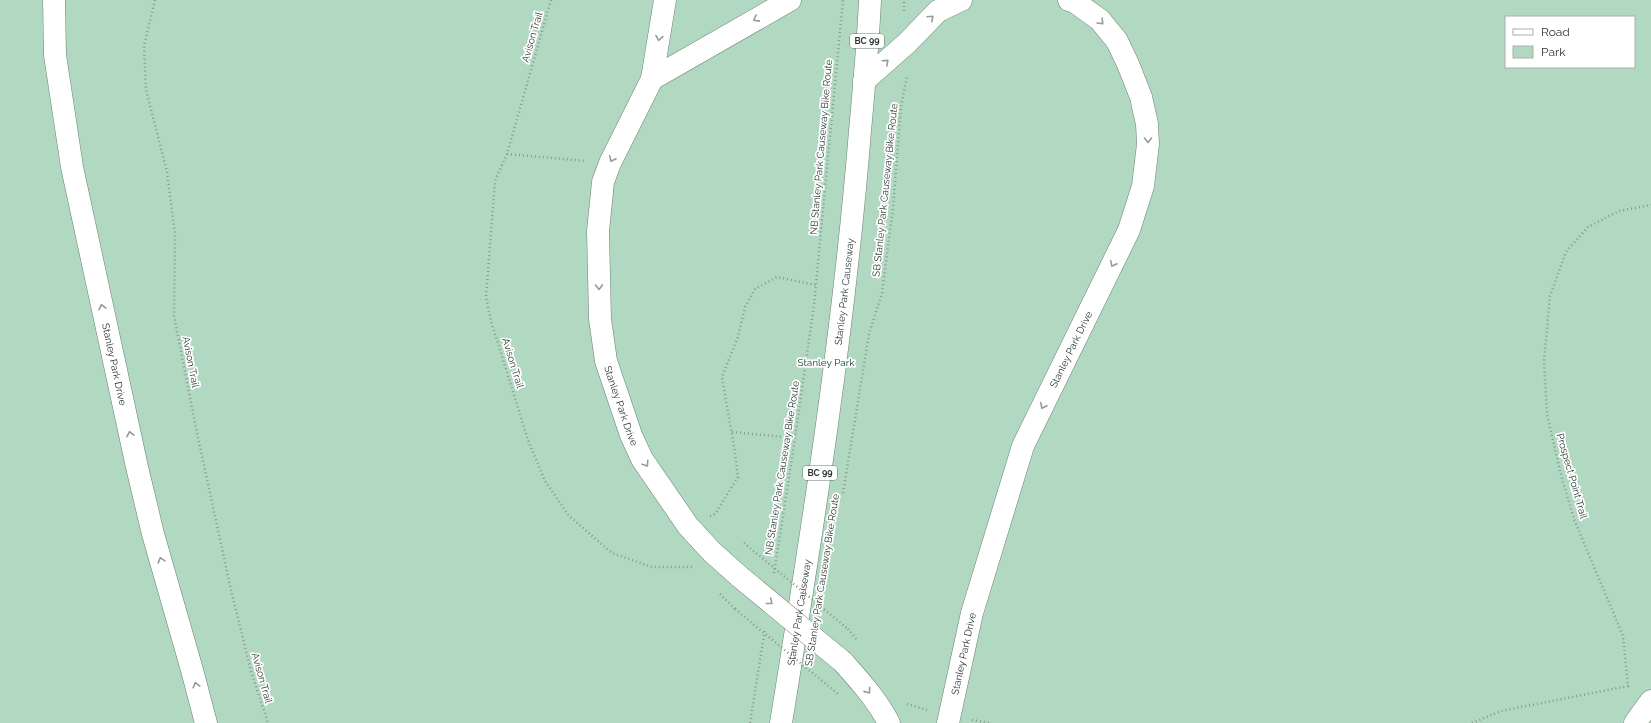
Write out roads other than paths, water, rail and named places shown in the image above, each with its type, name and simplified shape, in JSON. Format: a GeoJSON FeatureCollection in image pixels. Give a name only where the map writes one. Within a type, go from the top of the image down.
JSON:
{"type":"FeatureCollection","features":[{"type":"Feature","properties":{"kind":"main road","name":"Stanley Park Drive"},"geometry":{"type":"LineString","coordinates":[[54,0],[55,55],[73,174],[153,534],[206,723]]}},
{"type":"Feature","properties":{"kind":"main road","name":"Stanley Park Drive"},"geometry":{"type":"LineString","coordinates":[[665,0],[652,79],[610,163],[604,182],[598,231],[600,319],[606,361],[631,435],[642,458],[688,526],[712,552],[740,577],[843,662],[864,685],[882,710],[889,723]]}},
{"type":"Feature","properties":{"kind":"main road"},"geometry":{"type":"LineString","coordinates":[[652,79],[790,0]]}},
{"type":"Feature","properties":{"kind":"main road","name":"Stanley Park Causeway"},"geometry":{"type":"LineString","coordinates":[[781,723],[838,350],[854,212],[870,0]]}},
{"type":"Feature","properties":{"kind":"main road"},"geometry":{"type":"LineString","coordinates":[[864,81],[907,43],[938,11],[961,0]]}},
{"type":"Feature","properties":{"kind":"main road","name":"Stanley Park Drive"},"geometry":{"type":"LineString","coordinates":[[949,720],[972,613],[1023,446],[1129,230],[1143,186],[1148,144],[1147,124],[1141,97],[1128,64],[1116,41],[1100,20],[1075,2],[1069,0]]}},
{"type":"Feature","properties":{"kind":"main road"},"geometry":{"type":"LineString","coordinates":[[1635,723],[1651,701]]}},
{"type":"Feature","properties":{"kind":"park label","name":"Stanley Park"},"geometry":{"type":"Point","coordinates":[826,362]}}]}
